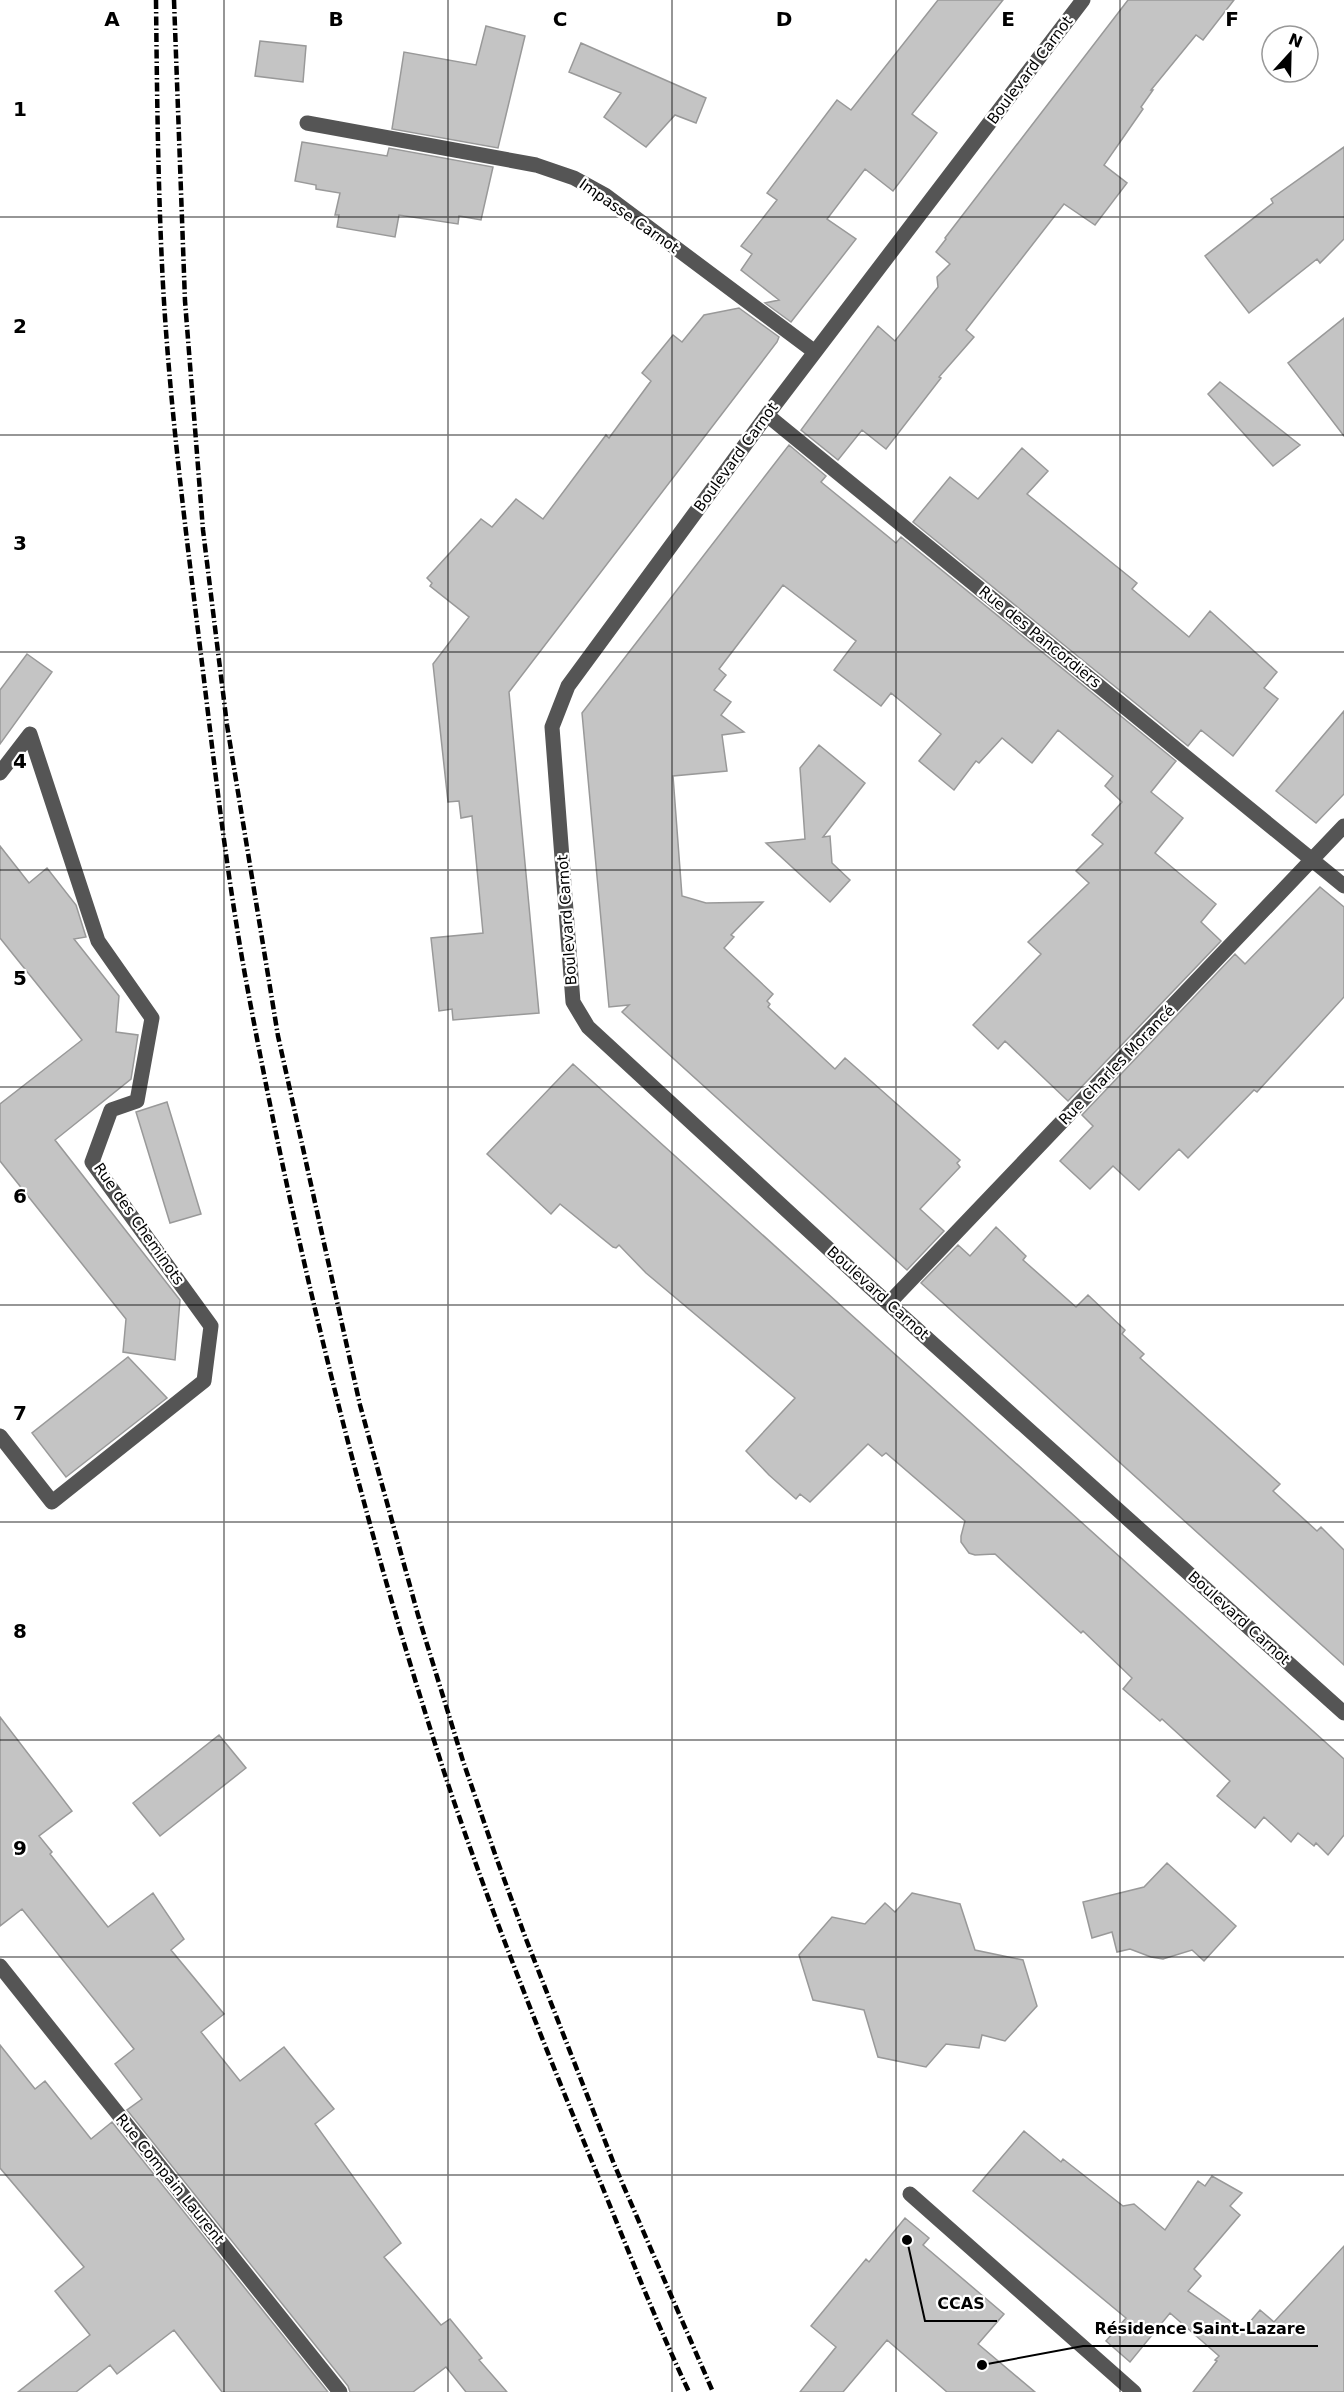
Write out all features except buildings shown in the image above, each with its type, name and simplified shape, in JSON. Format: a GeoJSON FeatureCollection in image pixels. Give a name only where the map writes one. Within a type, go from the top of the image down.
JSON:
{"type":"FeatureCollection","features":[{"type":"Feature","properties":{"kind":"street","name":"Boulevard Carnot"},"geometry":{"type":"LineString","coordinates":[[1083,0],[767,415],[568,686],[552,727],[573,1002],[588,1028],[1344,1713]]}},
{"type":"Feature","properties":{"kind":"street","name":"Impasse Carnot"},"geometry":{"type":"LineString","coordinates":[[307,123],[536,165],[574,178],[604,195],[815,352]]}},
{"type":"Feature","properties":{"kind":"street","name":"Rue des Pancordiers"},"geometry":{"type":"LineString","coordinates":[[767,415],[1344,886]]}},
{"type":"Feature","properties":{"kind":"street","name":"Rue des Cheminots"},"geometry":{"type":"LineString","coordinates":[[0,773],[30,734],[98,941],[152,1018],[136,1101],[111,1110],[92,1162],[212,1326],[204,1381],[52,1502],[0,1436]]}},
{"type":"Feature","properties":{"kind":"street","name":"Rue Charles Morancé"},"geometry":{"type":"LineString","coordinates":[[889,1303],[1344,826]]}},
{"type":"Feature","properties":{"kind":"street","name":"Rue Compain Laurent"},"geometry":{"type":"LineString","coordinates":[[0,1966],[340,2392]]}},
{"type":"Feature","properties":{"kind":"street"},"geometry":{"type":"LineString","coordinates":[[910,2194],[1134,2392]]}},
{"type":"Feature","properties":{"kind":"railway"},"geometry":{"type":"LineString","coordinates":[[156,0],[163,285],[179,471],[232,895],[265,1077],[308,1280],[358,1482],[447,1781],[541,2035],[644,2289],[689,2392]]}},
{"type":"Feature","properties":{"kind":"railway"},"geometry":{"type":"LineString","coordinates":[[174,0],[185,301],[203,530],[227,725],[278,1036],[360,1405],[418,1615],[463,1761],[496,1857],[614,2164],[713,2392]]}},
{"type":"Feature","properties":{"kind":"place","name":"CCAS"},"geometry":{"type":"Point","coordinates":[907,2240]}},
{"type":"Feature","properties":{"kind":"place","name":"Résidence Saint-Lazare"},"geometry":{"type":"Point","coordinates":[982,2365]}}]}
